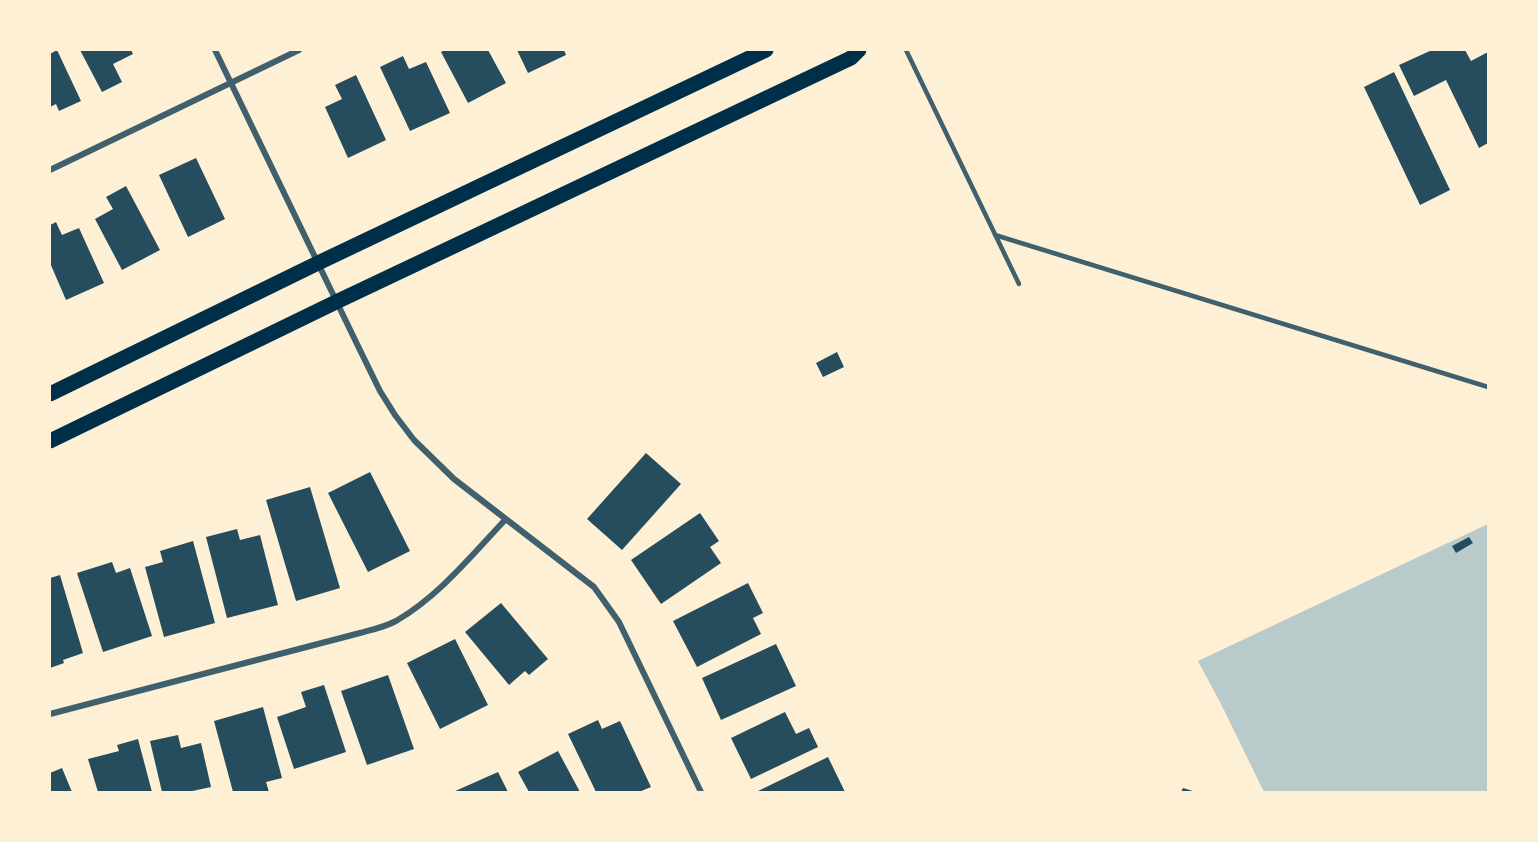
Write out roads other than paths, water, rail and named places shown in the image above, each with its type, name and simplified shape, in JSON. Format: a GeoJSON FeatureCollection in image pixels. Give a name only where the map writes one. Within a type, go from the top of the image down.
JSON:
{"type":"FeatureCollection","features":[{"type":"Feature","properties":{"kind":"main road"},"geometry":{"type":"LineString","coordinates":[[50,394],[318,263],[766,50]]}},
{"type":"Feature","properties":{"kind":"main road"},"geometry":{"type":"LineString","coordinates":[[50,441],[336,302],[851,58],[859,50]]}},
{"type":"Feature","properties":{"kind":"street"},"geometry":{"type":"LineString","coordinates":[[215,50],[336,302],[395,415],[414,440],[454,479],[594,587],[619,622],[701,792]]}},
{"type":"Feature","properties":{"kind":"street"},"geometry":{"type":"LineString","coordinates":[[50,170],[299,50]]}},
{"type":"Feature","properties":{"kind":"street"},"geometry":{"type":"LineString","coordinates":[[50,714],[360,633],[394,622],[449,580],[505,519]]}},
{"type":"Feature","properties":{"kind":"lane"},"geometry":{"type":"LineString","coordinates":[[906,50],[1019,284]]}},
{"type":"Feature","properties":{"kind":"lane"},"geometry":{"type":"LineString","coordinates":[[995,235],[1488,387]]}}]}
